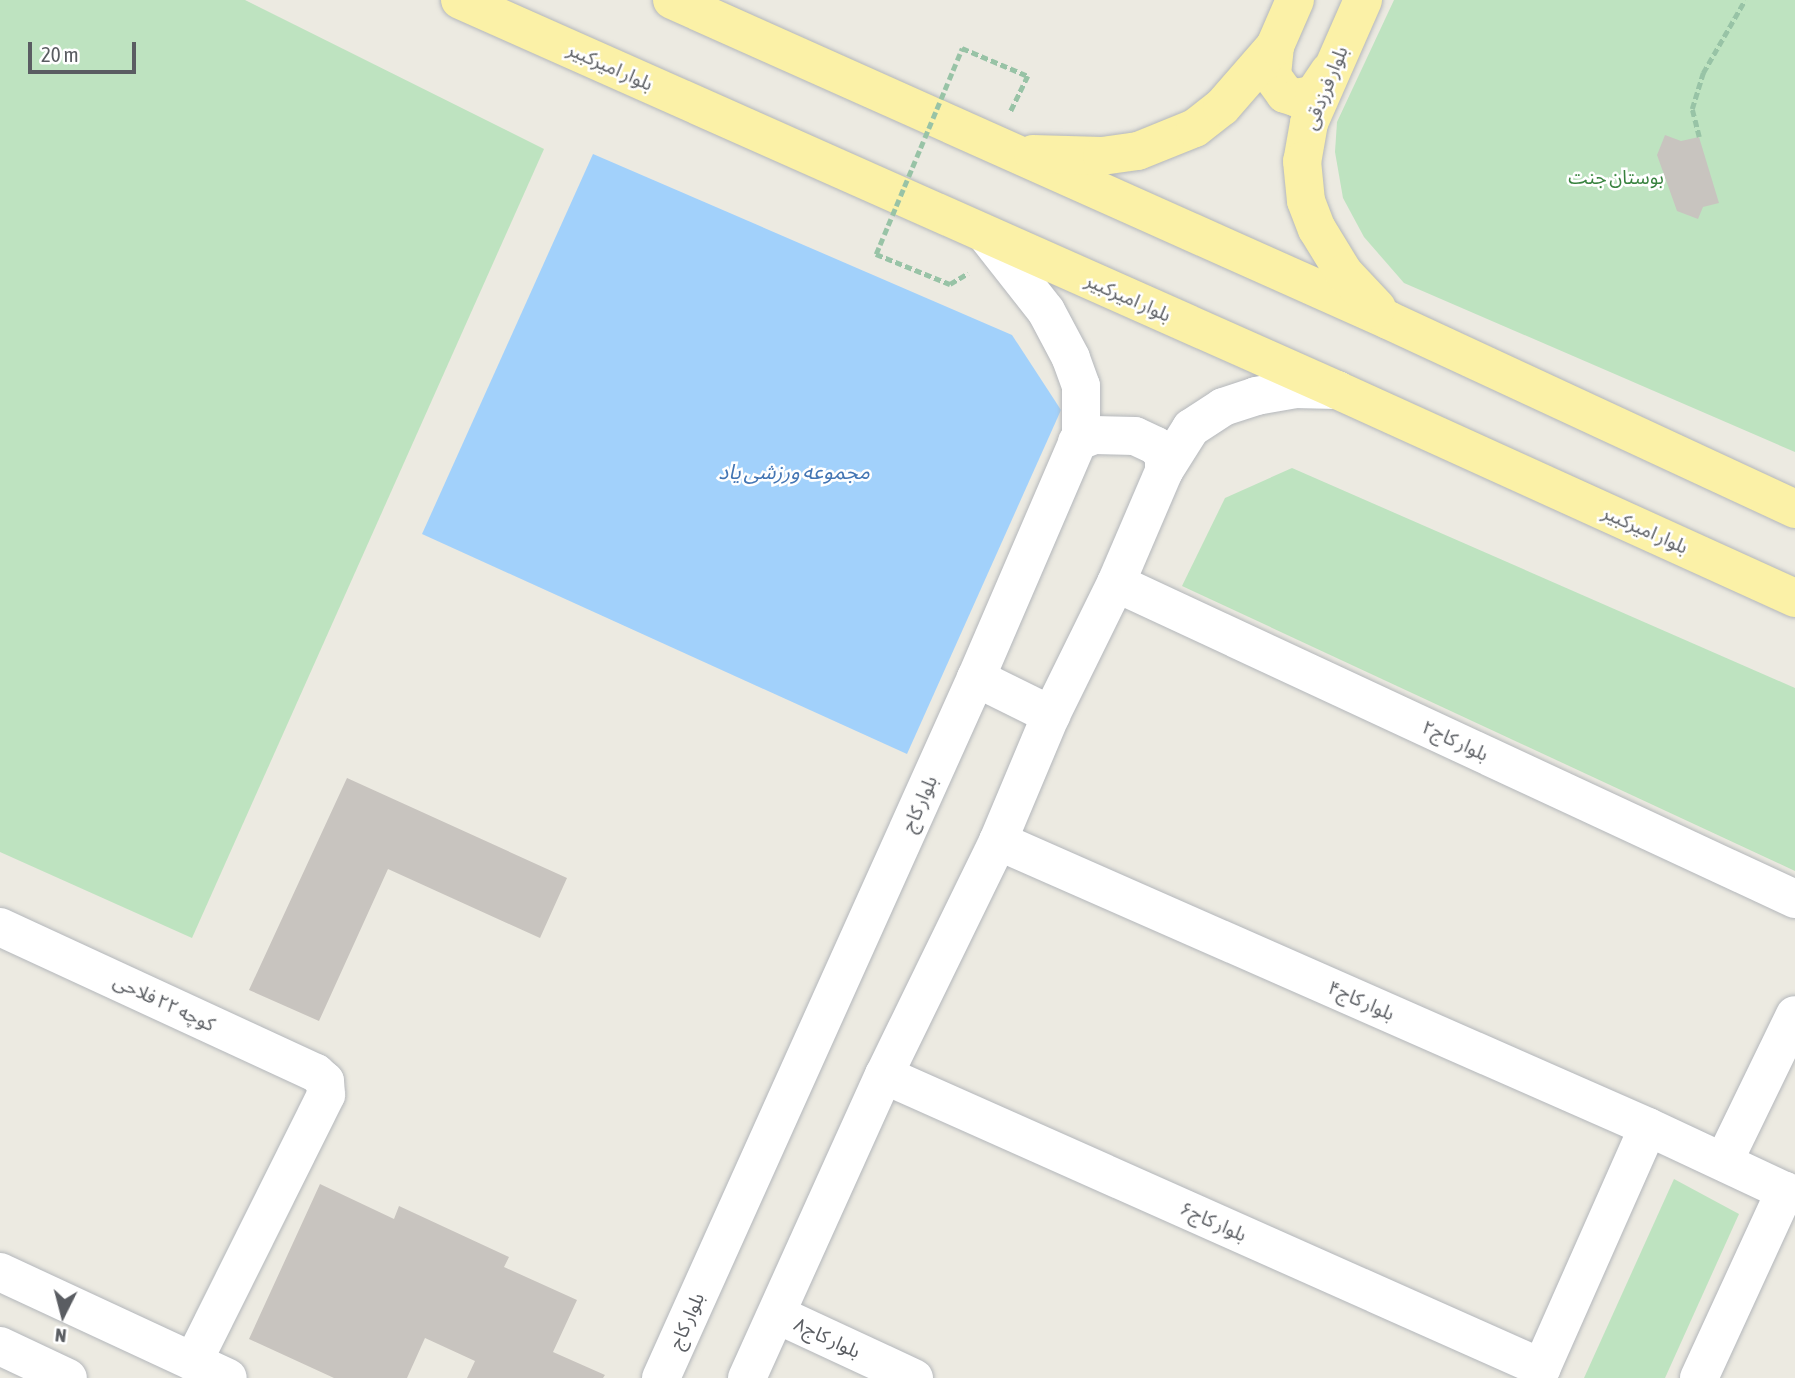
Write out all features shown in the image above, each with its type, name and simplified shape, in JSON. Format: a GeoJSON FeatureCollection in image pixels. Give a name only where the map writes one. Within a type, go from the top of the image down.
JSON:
{"type":"FeatureCollection","features":[{"type":"Feature","properties":{"kind":"main road","name":"بلوار امیرکبیر"},"geometry":{"type":"LineString","coordinates":[[460,0],[1337,390],[1795,598]]}},
{"type":"Feature","properties":{"kind":"main road"},"geometry":{"type":"LineString","coordinates":[[672,0],[868,85],[1010,152],[1388,320],[1795,509]]}},
{"type":"Feature","properties":{"kind":"main road"},"geometry":{"type":"LineString","coordinates":[[1010,152],[1063,157],[1102,156],[1138,151],[1195,128],[1222,107],[1275,46],[1295,0]]}},
{"type":"Feature","properties":{"kind":"main road","name":"بلوار فرزدقی"},"geometry":{"type":"LineString","coordinates":[[1363,0],[1309,123],[1301,161],[1306,201],[1329,251],[1344,273],[1388,320]]}},
{"type":"Feature","properties":{"kind":"main road"},"geometry":{"type":"LineString","coordinates":[[1275,46],[1272,76],[1279,89],[1290,96],[1302,98],[1314,94],[1331,68]]}},
{"type":"Feature","properties":{"kind":"street","name":"بلوار کاج"},"geometry":{"type":"LineString","coordinates":[[661,1378],[976,678],[1081,434],[1082,386],[1071,358],[1046,311],[987,236]]}},
{"type":"Feature","properties":{"kind":"street"},"geometry":{"type":"LineString","coordinates":[[747,1378],[778,1315],[884,1075],[998,841],[1051,715],[1116,583],[1164,471],[1191,428],[1223,407],[1256,396],[1294,389],[1337,390]]}},
{"type":"Feature","properties":{"kind":"street"},"geometry":{"type":"LineString","coordinates":[[1077,442],[1094,435],[1135,436],[1156,446],[1164,456],[1164,471]]}},
{"type":"Feature","properties":{"kind":"street","name":"بلوار کاج۲"},"geometry":{"type":"LineString","coordinates":[[1116,583],[1795,899]]}},
{"type":"Feature","properties":{"kind":"street"},"geometry":{"type":"LineString","coordinates":[[976,678],[1051,715]]}},
{"type":"Feature","properties":{"kind":"street","name":"بلوار کاج۴"},"geometry":{"type":"LineString","coordinates":[[998,841],[1648,1127],[1790,1194]]}},
{"type":"Feature","properties":{"kind":"street","name":"کوچه ۲۲ فلاحی"},"geometry":{"type":"LineString","coordinates":[[0,928],[316,1073],[326,1081],[326,1095],[193,1362]]}},
{"type":"Feature","properties":{"kind":"street"},"geometry":{"type":"LineString","coordinates":[[1724,1161],[1795,1015]]}},
{"type":"Feature","properties":{"kind":"street","name":"بلوار کاج۶"},"geometry":{"type":"LineString","coordinates":[[884,1075],[1540,1373]]}},
{"type":"Feature","properties":{"kind":"street"},"geometry":{"type":"LineString","coordinates":[[1540,1373],[1648,1127]]}},
{"type":"Feature","properties":{"kind":"street"},"geometry":{"type":"LineString","coordinates":[[1699,1378],[1790,1194]]}},
{"type":"Feature","properties":{"kind":"street"},"geometry":{"type":"LineString","coordinates":[[0,1272],[228,1378]]}},
{"type":"Feature","properties":{"kind":"street","name":"بلوار کاج۸"},"geometry":{"type":"LineString","coordinates":[[778,1315],[914,1378]]}},
{"type":"Feature","properties":{"kind":"street"},"geometry":{"type":"LineString","coordinates":[[0,1346],[68,1378]]}},
{"type":"Feature","properties":{"kind":"path"},"geometry":{"type":"LineString","coordinates":[[1699,137],[1692,108],[1703,74],[1745,0]]}},
{"type":"Feature","properties":{"kind":"path"},"geometry":{"type":"LineString","coordinates":[[950,284],[876,254],[962,48],[1028,76]]}},
{"type":"Feature","properties":{"kind":"green space"},"geometry":{"type":"Polygon","coordinates":[[[0,0],[245,0],[544,149],[192,938],[0,852],[0,0]]]}},
{"type":"Feature","properties":{"kind":"green space","name":"بوستان جنت"},"geometry":{"type":"Polygon","coordinates":[[[1394,0],[1795,0],[1795,452],[1404,283],[1364,237],[1343,198],[1335,152],[1337,122],[1394,0]]]}},
{"type":"Feature","properties":{"kind":"green space"},"geometry":{"type":"Polygon","coordinates":[[[1292,468],[1795,688],[1795,871],[1182,586],[1225,498],[1292,468]]]}},
{"type":"Feature","properties":{"kind":"green space"},"geometry":{"type":"Polygon","coordinates":[[[1674,1179],[1739,1214],[1665,1378],[1584,1378],[1674,1179]]]}},
{"type":"Feature","properties":{"kind":"water","name":"مجموعه ورزشی یاد"},"geometry":{"type":"Polygon","coordinates":[[[593,154],[1012,335],[1061,410],[907,754],[422,534],[593,154]]]}},
{"type":"Feature","properties":{"kind":"building"},"geometry":{"type":"Polygon","coordinates":[[[1665,135],[1681,141],[1699,137],[1719,203],[1703,207],[1698,219],[1677,211],[1657,155],[1665,135]]]}},
{"type":"Feature","properties":{"kind":"building"},"geometry":{"type":"Polygon","coordinates":[[[347,778],[567,878],[540,938],[388,869],[319,1021],[249,990],[347,778]]]}},
{"type":"Feature","properties":{"kind":"building"},"geometry":{"type":"Polygon","coordinates":[[[320,1184],[394,1219],[399,1206],[509,1257],[504,1267],[577,1300],[553,1352],[605,1375],[603,1378],[467,1378],[475,1361],[425,1338],[407,1378],[334,1378],[249,1339],[320,1184]]]}}]}
